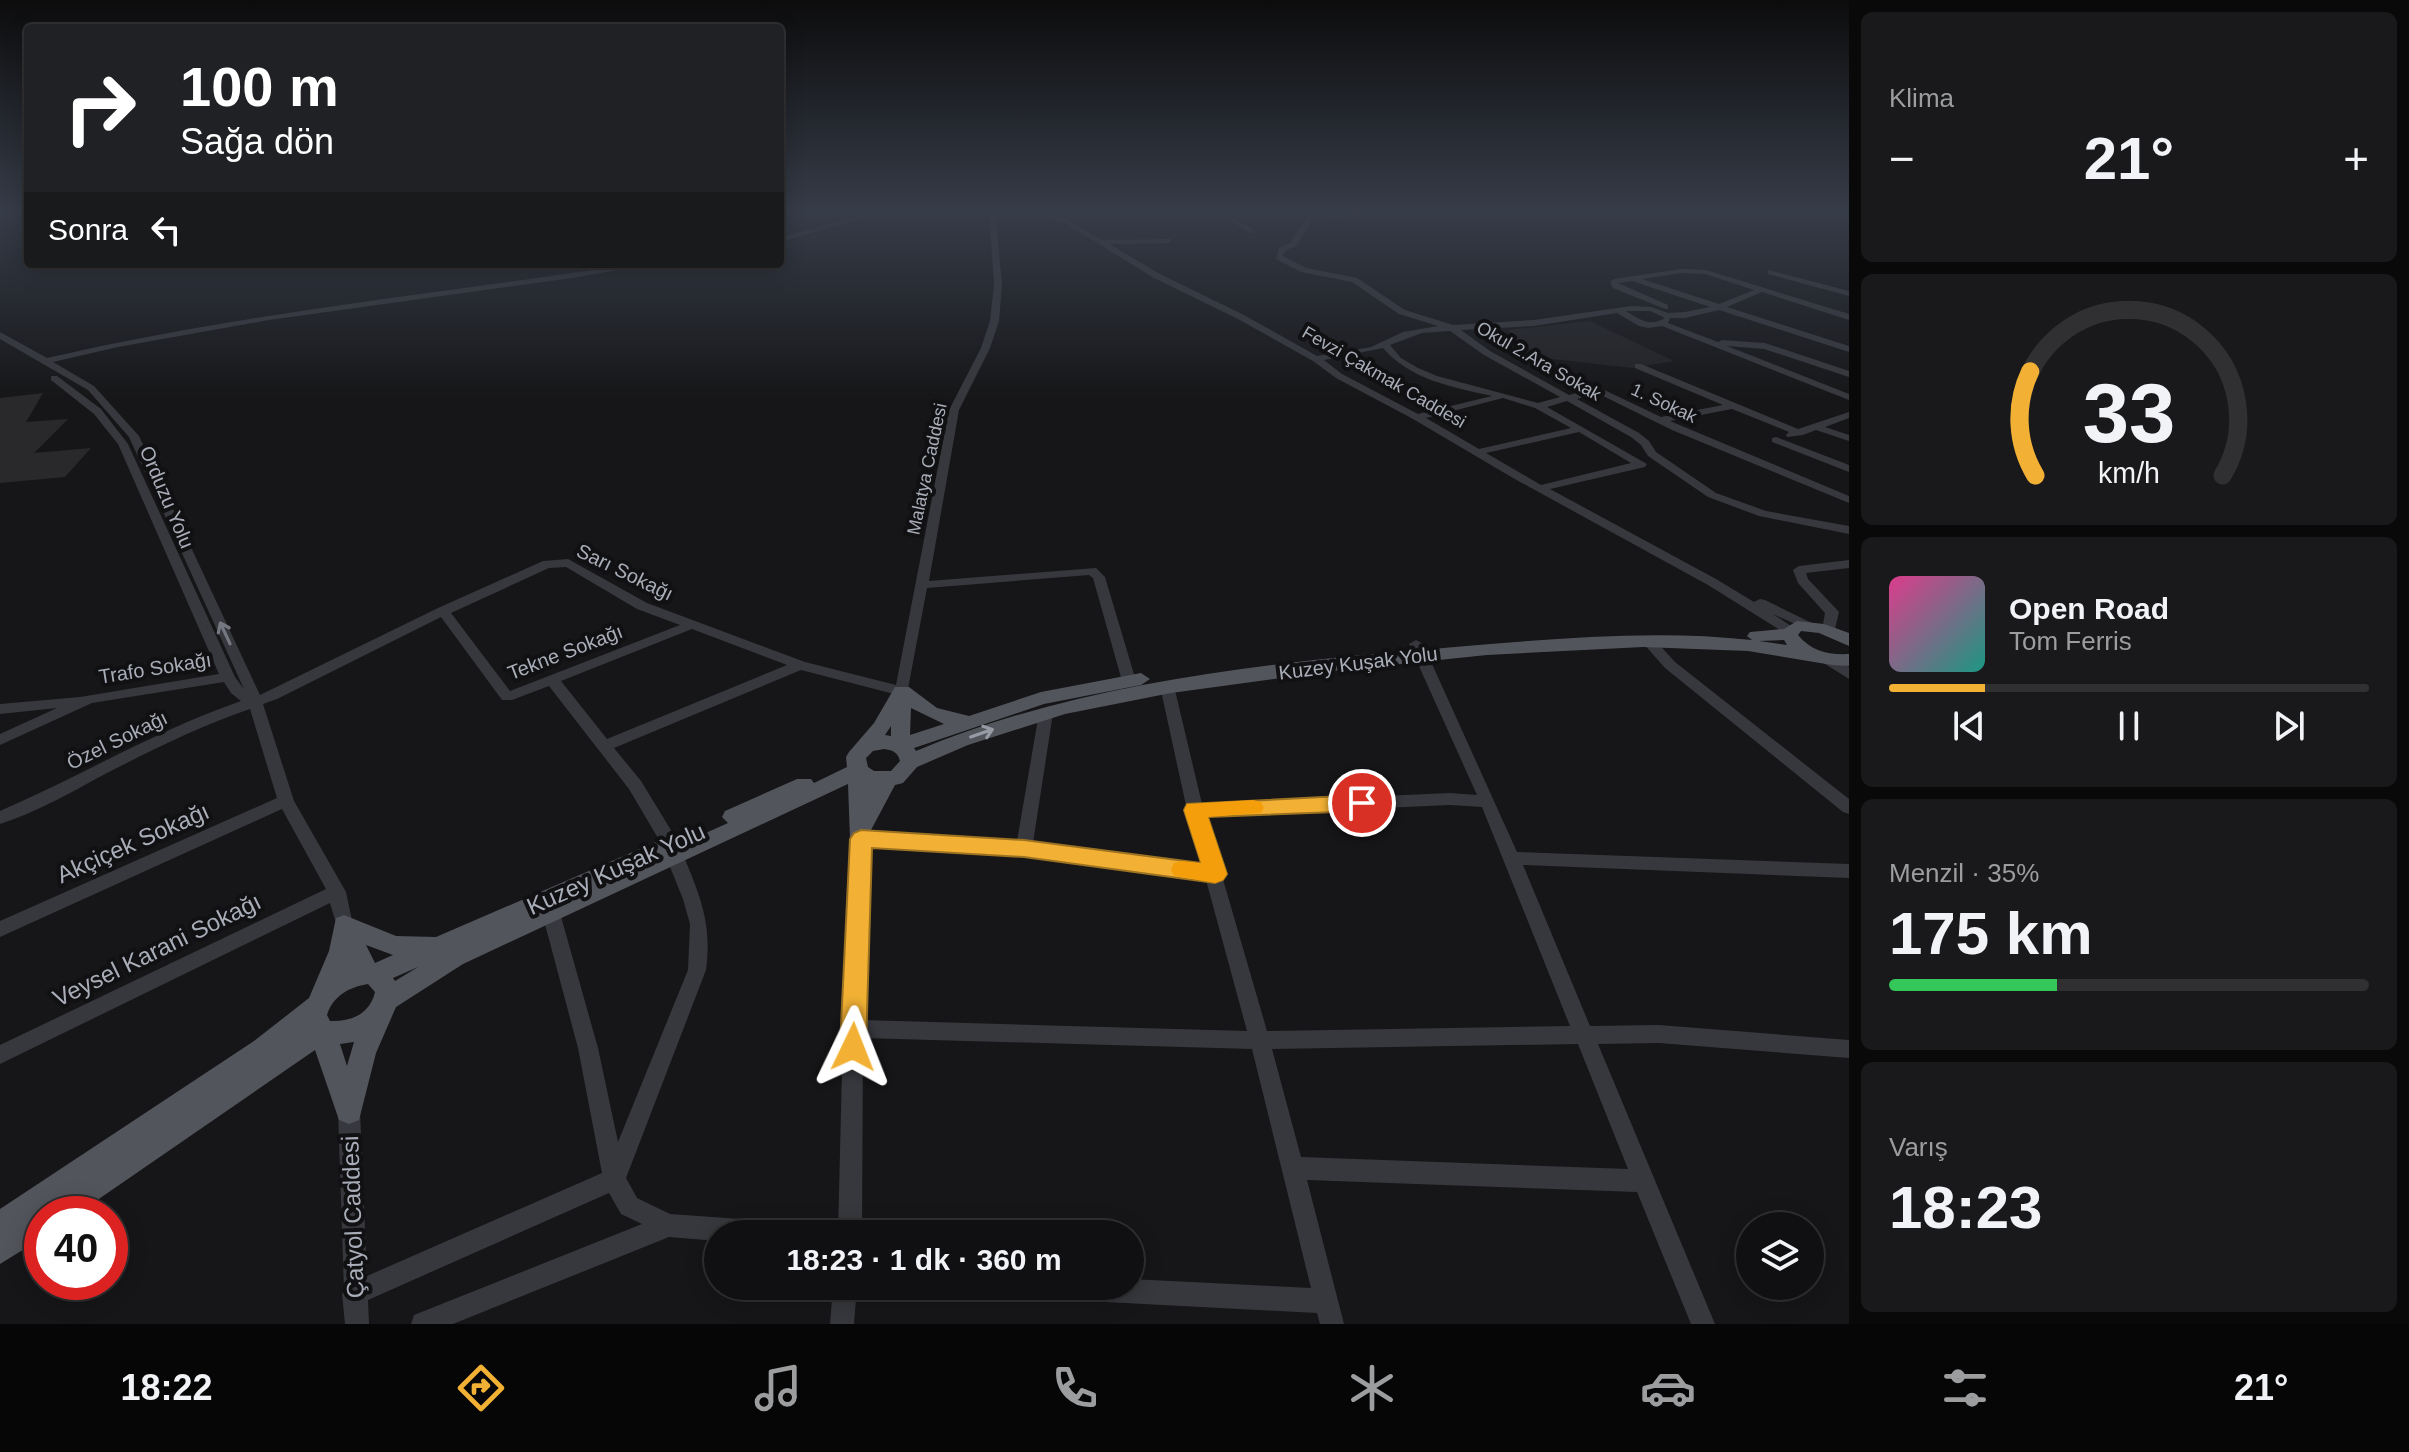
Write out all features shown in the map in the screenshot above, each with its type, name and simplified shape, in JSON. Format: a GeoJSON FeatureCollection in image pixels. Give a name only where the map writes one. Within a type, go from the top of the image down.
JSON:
{"type":"FeatureCollection","features":[{"type":"Feature","properties":{"kind":"main road","name":"Kuzey Kuşak Yolu"},"geometry":{"type":"LineString","coordinates":[[905,754],[967,721],[1041,698],[1129,681],[1553,635],[1789,632],[1797,626],[1835,633]]}},
{"type":"Feature","properties":{"kind":"main road"},"geometry":{"type":"LineString","coordinates":[[1789,632],[1797,645],[1822,658]]}},
{"type":"Feature","properties":{"kind":"main road","name":"Kuzey Kuşak Yolu"},"geometry":{"type":"LineString","coordinates":[[905,754],[962,740],[1046,713],[1167,686],[1418,649],[1649,642],[1770,646],[1822,658],[1849,660]]}},
{"type":"Feature","properties":{"kind":"main road"},"geometry":{"type":"LineString","coordinates":[[902,691],[925,710],[948,720],[967,721]]}},
{"type":"Feature","properties":{"kind":"main road"},"geometry":{"type":"LineString","coordinates":[[859,758],[870,778],[887,780],[903,774],[902,691]]}},
{"type":"Feature","properties":{"kind":"main road"},"geometry":{"type":"LineString","coordinates":[[861,839],[859,758],[902,691]]}},
{"type":"Feature","properties":{"kind":"main road"},"geometry":{"type":"LineString","coordinates":[[859,758],[884,742],[905,754]]}},
{"type":"Feature","properties":{"kind":"main road","name":"Kuzey Kuşak Yolu"},"geometry":{"type":"LineString","coordinates":[[859,758],[803,785],[673,851],[551,913],[454,957],[354,1031],[331,1034],[320,1011],[344,979],[371,975],[673,851],[829,783],[859,758]]}},
{"type":"Feature","properties":{"kind":"main road"},"geometry":{"type":"LineString","coordinates":[[861,839],[868,816],[887,780]]}},
{"type":"Feature","properties":{"kind":"main road"},"geometry":{"type":"LineString","coordinates":[[829,783],[860,794]]}},
{"type":"Feature","properties":{"kind":"main road"},"geometry":{"type":"LineString","coordinates":[[344,925],[395,946],[444,946]]}},
{"type":"Feature","properties":{"kind":"main road"},"geometry":{"type":"LineString","coordinates":[[344,925],[371,975],[385,982],[382,1008],[363,1053],[349,1111]]}},
{"type":"Feature","properties":{"kind":"main road"},"geometry":{"type":"LineString","coordinates":[[75,1196],[320,1011],[341,951],[344,925]]}},
{"type":"Feature","properties":{"kind":"main road"},"geometry":{"type":"LineString","coordinates":[[320,1011],[349,1111]]}},
{"type":"Feature","properties":{"kind":"main road"},"geometry":{"type":"LineString","coordinates":[[0,1226],[320,1011]]}},
{"type":"Feature","properties":{"kind":"main road"},"geometry":{"type":"LineString","coordinates":[[0,1249],[24,1232]]}},
{"type":"Feature","properties":{"kind":"street"},"geometry":{"type":"LineString","coordinates":[[43,362],[136,339],[235,321],[570,275]]}},
{"type":"Feature","properties":{"kind":"street","name":"Malatya Caddesi"},"geometry":{"type":"LineString","coordinates":[[902,691],[954,410],[964,383],[992,334],[997,308],[994,275]]}},
{"type":"Feature","properties":{"kind":"street","name":"Fevzi Çakmak Caddesi"},"geometry":{"type":"LineString","coordinates":[[1155,275],[1218,305],[1316,359],[1339,376],[1712,582]]}},
{"type":"Feature","properties":{"kind":"street","name":"Okul 2.Ara Sokak"},"geometry":{"type":"LineString","coordinates":[[1328,275],[1354,280],[1402,312],[1452,328],[1487,353],[1635,435],[1652,454],[1700,487],[1727,501],[1763,514],[1849,530]]}},
{"type":"Feature","properties":{"kind":"street"},"geometry":{"type":"LineString","coordinates":[[1664,275],[1613,283],[1685,315]]}},
{"type":"Feature","properties":{"kind":"street"},"geometry":{"type":"LineString","coordinates":[[1715,275],[1849,317]]}},
{"type":"Feature","properties":{"kind":"street"},"geometry":{"type":"LineString","coordinates":[[1781,275],[1849,294]]}},
{"type":"Feature","properties":{"kind":"street"},"geometry":{"type":"LineString","coordinates":[[1634,280],[1849,349]]}},
{"type":"Feature","properties":{"kind":"street"},"geometry":{"type":"LineString","coordinates":[[1619,310],[1641,324],[1719,307],[1760,290]]}},
{"type":"Feature","properties":{"kind":"street"},"geometry":{"type":"LineString","coordinates":[[1316,359],[1385,345],[1411,332],[1534,323],[1619,310],[1651,309],[1665,320],[1713,343],[1849,397]]}},
{"type":"Feature","properties":{"kind":"street"},"geometry":{"type":"LineString","coordinates":[[0,335],[91,388],[134,436],[250,685],[286,801],[337,892],[344,925]]}},
{"type":"Feature","properties":{"kind":"street","name":"Orduzu Yolu"},"geometry":{"type":"LineString","coordinates":[[0,343],[88,400],[121,438],[138,468],[160,527],[228,677],[236,690],[254,705]]}},
{"type":"Feature","properties":{"kind":"street"},"geometry":{"type":"LineString","coordinates":[[1713,343],[1765,346],[1849,374]]}},
{"type":"Feature","properties":{"kind":"street"},"geometry":{"type":"LineString","coordinates":[[1385,345],[1394,358],[1407,366],[1538,406],[1641,465]]}},
{"type":"Feature","properties":{"kind":"street"},"geometry":{"type":"LineString","coordinates":[[1638,366],[1799,433]]}},
{"type":"Feature","properties":{"kind":"street","name":"1. Sokak"},"geometry":{"type":"LineString","coordinates":[[1568,396],[1598,390],[1716,445],[1849,500]]}},
{"type":"Feature","properties":{"kind":"street"},"geometry":{"type":"LineString","coordinates":[[1417,417],[1501,396]]}},
{"type":"Feature","properties":{"kind":"street"},"geometry":{"type":"LineString","coordinates":[[1538,406],[1568,396]]}},
{"type":"Feature","properties":{"kind":"street"},"geometry":{"type":"LineString","coordinates":[[1660,420],[1736,405]]}},
{"type":"Feature","properties":{"kind":"street"},"geometry":{"type":"LineString","coordinates":[[1849,415],[1776,440],[1849,469]]}},
{"type":"Feature","properties":{"kind":"street"},"geometry":{"type":"LineString","coordinates":[[1817,427],[1849,438]]}},
{"type":"Feature","properties":{"kind":"street"},"geometry":{"type":"LineString","coordinates":[[1479,452],[1578,429]]}},
{"type":"Feature","properties":{"kind":"street"},"geometry":{"type":"LineString","coordinates":[[1542,488],[1641,465],[1652,454]]}},
{"type":"Feature","properties":{"kind":"street","name":"Sarı Sokağı"},"geometry":{"type":"LineString","coordinates":[[254,705],[443,611],[547,564],[568,563],[642,606],[691,625],[800,665],[902,691]]}},
{"type":"Feature","properties":{"kind":"street"},"geometry":{"type":"LineString","coordinates":[[1835,633],[1832,612],[1802,580],[1799,570],[1849,564]]}},
{"type":"Feature","properties":{"kind":"street"},"geometry":{"type":"LineString","coordinates":[[921,585],[1092,571],[1099,577],[1129,681]]}},
{"type":"Feature","properties":{"kind":"street"},"geometry":{"type":"LineString","coordinates":[[1712,582],[1789,632]]}},
{"type":"Feature","properties":{"kind":"street"},"geometry":{"type":"LineString","coordinates":[[1712,582],[1835,633]]}},
{"type":"Feature","properties":{"kind":"street","name":"Tekne Sokağı"},"geometry":{"type":"LineString","coordinates":[[443,611],[507,697],[691,625]]}},
{"type":"Feature","properties":{"kind":"street"},"geometry":{"type":"LineString","coordinates":[[1649,642],[1670,665],[1849,808]]}},
{"type":"Feature","properties":{"kind":"street"},"geometry":{"type":"LineString","coordinates":[[1418,649],[1512,858],[1703,1324]]}},
{"type":"Feature","properties":{"kind":"street"},"geometry":{"type":"LineString","coordinates":[[1822,658],[1849,674]]}},
{"type":"Feature","properties":{"kind":"street"},"geometry":{"type":"LineString","coordinates":[[605,746],[800,665]]}},
{"type":"Feature","properties":{"kind":"street","name":"Trafo Sokağı"},"geometry":{"type":"LineString","coordinates":[[0,709],[68,706],[89,699],[228,677]]}},
{"type":"Feature","properties":{"kind":"street"},"geometry":{"type":"LineString","coordinates":[[354,1294],[614,1179],[697,970],[702,946],[701,920],[673,851],[635,785],[552,680]]}},
{"type":"Feature","properties":{"kind":"street"},"geometry":{"type":"LineString","coordinates":[[1144,1296],[1330,1313],[1260,1040],[1195,810],[1167,686]]}},
{"type":"Feature","properties":{"kind":"street","name":"Özel Sokağı"},"geometry":{"type":"LineString","coordinates":[[0,818],[210,717],[254,705]]}},
{"type":"Feature","properties":{"kind":"street"},"geometry":{"type":"LineString","coordinates":[[0,740],[68,706]]}},
{"type":"Feature","properties":{"kind":"street"},"geometry":{"type":"LineString","coordinates":[[1024,848],[1046,713]]}},
{"type":"Feature","properties":{"kind":"street"},"geometry":{"type":"LineString","coordinates":[[1195,810],[1450,799],[1488,802]]}},
{"type":"Feature","properties":{"kind":"street","name":"Akçiçek Sokağı"},"geometry":{"type":"LineString","coordinates":[[0,929],[286,801]]}},
{"type":"Feature","properties":{"kind":"street"},"geometry":{"type":"LineString","coordinates":[[850,1220],[853,1029],[861,839],[1024,848],[1215,874]]}},
{"type":"Feature","properties":{"kind":"street"},"geometry":{"type":"LineString","coordinates":[[1512,858],[1849,871]]}},
{"type":"Feature","properties":{"kind":"street","name":"Veysel Karani Sokağı"},"geometry":{"type":"LineString","coordinates":[[0,1055],[337,892]]}},
{"type":"Feature","properties":{"kind":"street"},"geometry":{"type":"LineString","coordinates":[[551,913],[588,1048],[614,1179],[629,1206],[669,1225],[704,1228]]}},
{"type":"Feature","properties":{"kind":"street"},"geometry":{"type":"LineString","coordinates":[[853,1029],[1260,1040],[1659,1034],[1849,1049]]}},
{"type":"Feature","properties":{"kind":"street","name":"Çatyol Caddesi"},"geometry":{"type":"LineString","coordinates":[[349,1111],[357,1324]]}},
{"type":"Feature","properties":{"kind":"street"},"geometry":{"type":"LineString","coordinates":[[1293,1168],[1642,1181]]}},
{"type":"Feature","properties":{"kind":"street"},"geometry":{"type":"LineString","coordinates":[[423,1324],[669,1225]]}},
{"type":"Feature","properties":{"kind":"street"},"geometry":{"type":"LineString","coordinates":[[842,1324],[844,1300]]}},
{"type":"Feature","properties":{"kind":"shaded area"},"geometry":{"type":"Polygon","coordinates":[[[1590,321],[1674,361],[1633,368],[1552,359],[1519,344],[1508,330],[1590,321]]]}},
{"type":"Feature","properties":{"kind":"building"},"geometry":{"type":"Polygon","coordinates":[[[43,393],[26,422],[68,419],[34,453],[91,448],[65,477],[0,483],[0,398],[43,393]]]}},
{"type":"Feature","properties":{"kind":"slow traffic"},"geometry":{"type":"LineString","coordinates":[[1182,870],[1215,874],[1195,810],[1253,808]]}},
{"type":"Feature","properties":{"kind":"route"},"geometry":{"type":"LineString","coordinates":[[853,1047],[861,839],[1024,848],[1215,874],[1195,810],[1362,803]]}}]}
